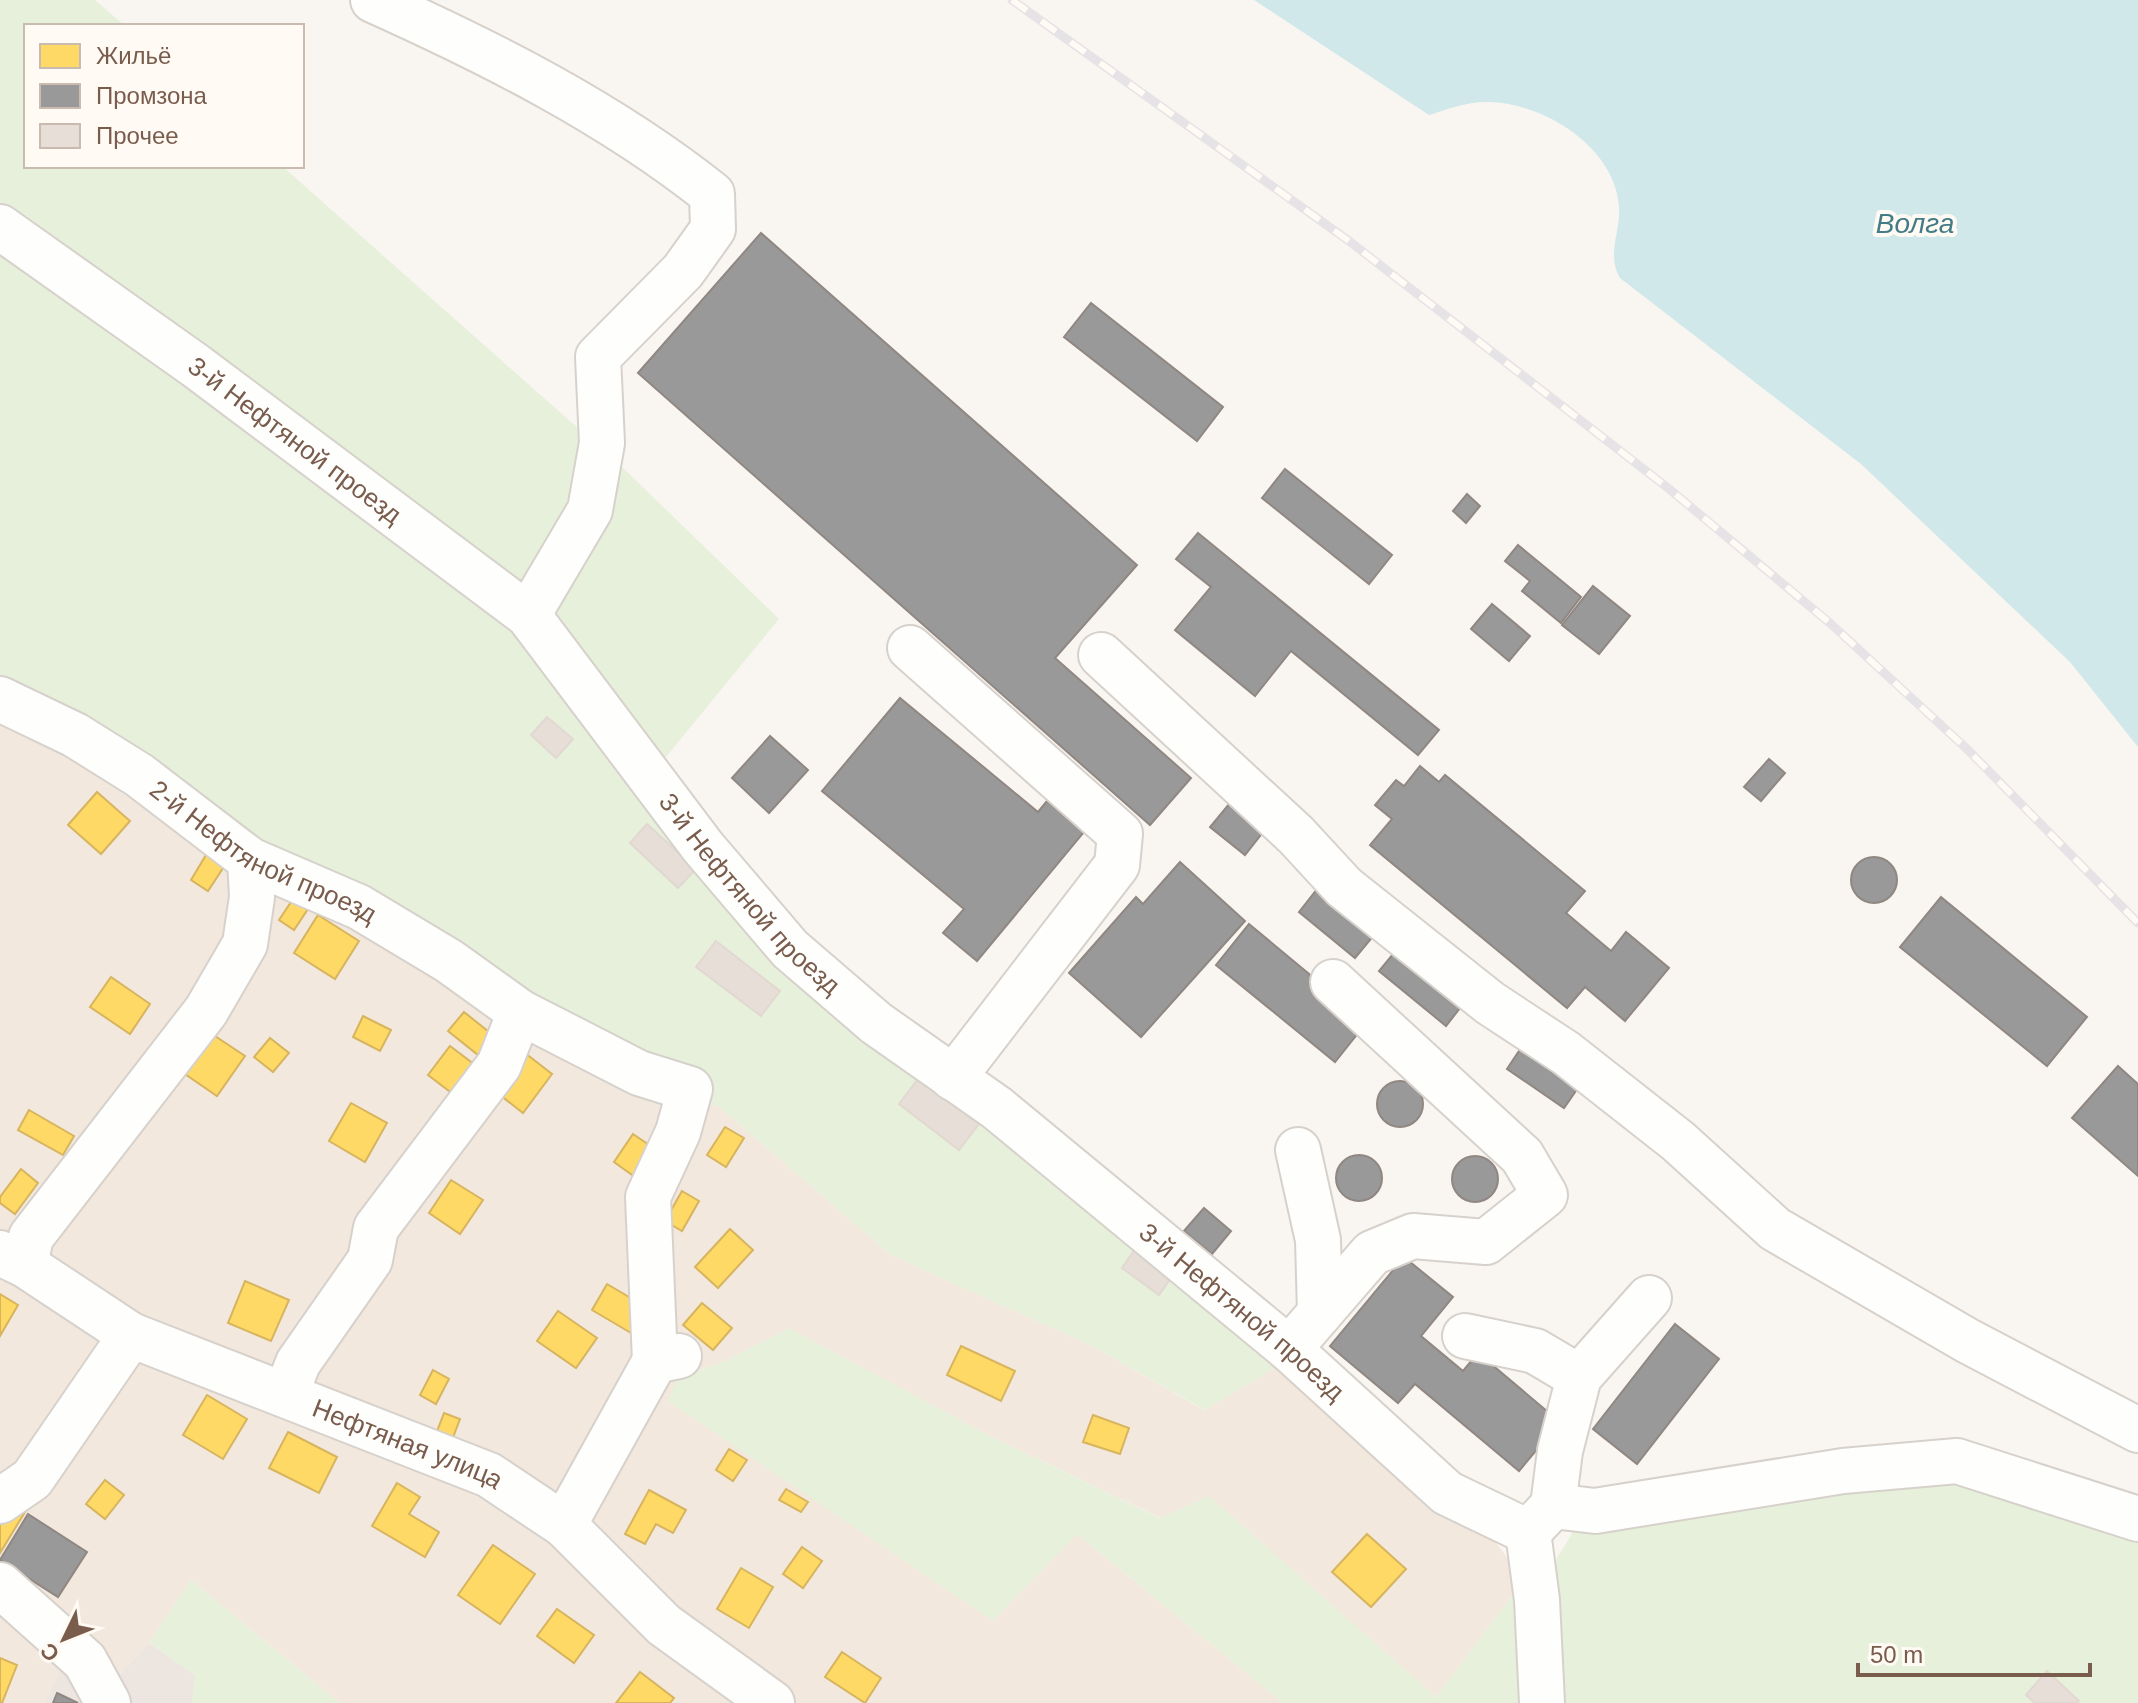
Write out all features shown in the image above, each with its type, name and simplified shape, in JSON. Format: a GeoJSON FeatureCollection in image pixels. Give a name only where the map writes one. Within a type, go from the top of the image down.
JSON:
{"type":"FeatureCollection","features":[{"type":"Feature","properties":{"kind":"street"},"geometry":{"type":"LineString","coordinates":[[373,0],[464,41],[658,151],[712,194],[713,229],[683,271],[598,357],[602,443],[590,510],[528,615]]}},
{"type":"Feature","properties":{"kind":"street","name":"3-й Нефтяной проезд"},"geometry":{"type":"LineString","coordinates":[[0,227],[196,366],[528,615],[703,847],[790,949],[876,1023],[997,1108],[1289,1349],[1447,1493],[1541,1519],[1843,1471],[1957,1461],[2138,1519]]}},
{"type":"Feature","properties":{"kind":"street"},"geometry":{"type":"LineString","coordinates":[[910,648],[1120,834],[1117,865],[953,1078]]}},
{"type":"Feature","properties":{"kind":"street"},"geometry":{"type":"LineString","coordinates":[[1101,655],[1296,835],[1344,887],[1490,1003],[1566,1053],[1678,1141],[1775,1229],[1968,1341],[2138,1430]]}},
{"type":"Feature","properties":{"kind":"street","name":"2-й Нефтяной проезд"},"geometry":{"type":"LineString","coordinates":[[0,699],[75,735],[139,775],[250,860],[359,907],[449,961],[520,1012],[639,1073],[690,1089],[678,1132],[648,1197],[667,1358],[564,1525]]}},
{"type":"Feature","properties":{"kind":"street"},"geometry":{"type":"LineString","coordinates":[[12,1259],[206,1011],[245,944],[252,897],[250,860]]}},
{"type":"Feature","properties":{"kind":"street"},"geometry":{"type":"LineString","coordinates":[[1289,1349],[1372,1253],[1413,1236],[1486,1242],[1545,1195],[1522,1156],[1333,982]]}},
{"type":"Feature","properties":{"kind":"street"},"geometry":{"type":"LineString","coordinates":[[286,1394],[298,1363],[370,1260],[376,1228],[499,1065],[520,1012]]}},
{"type":"Feature","properties":{"kind":"street"},"geometry":{"type":"LineString","coordinates":[[1298,1150],[1318,1240],[1320,1313]]}},
{"type":"Feature","properties":{"kind":"street","name":"Нефтяная улица"},"geometry":{"type":"LineString","coordinates":[[12,1259],[131,1335],[489,1475],[564,1525],[664,1625],[772,1703]]}},
{"type":"Feature","properties":{"kind":"street"},"geometry":{"type":"LineString","coordinates":[[1542,1703],[1537,1600],[1541,1519],[1579,1377],[1649,1298]]}},
{"type":"Feature","properties":{"kind":"street"},"geometry":{"type":"LineString","coordinates":[[0,1501],[32,1479],[131,1335]]}},
{"type":"Feature","properties":{"kind":"street"},"geometry":{"type":"LineString","coordinates":[[1465,1336],[1535,1351],[1579,1377]]}},
{"type":"Feature","properties":{"kind":"street"},"geometry":{"type":"LineString","coordinates":[[0,1585],[85,1661],[108,1703]]}},
{"type":"Feature","properties":{"kind":"shaded area"},"geometry":{"type":"Polygon","coordinates":[[[0,706],[519,1026],[658,1106],[717,1105],[891,1255],[1092,1346],[1204,1410],[1283,1363],[1490,1535],[1524,1580],[1436,1697],[1209,1497],[1161,1518],[992,1437],[789,1329],[726,1361],[678,1377],[1077,1534],[1283,1703],[795,1703],[672,1615],[580,1521],[135,1322],[0,1240],[0,706]]]}},
{"type":"Feature","properties":{"kind":"shaded area"},"geometry":{"type":"Polygon","coordinates":[[[0,1264],[479,1481],[755,1703],[340,1703],[191,1580],[149,1643],[111,1684],[65,1662],[45,1703],[0,1703],[0,1264]]]}},
{"type":"Feature","properties":{"kind":"shaded area"},"geometry":{"type":"Polygon","coordinates":[[[149,1643],[195,1675],[192,1703],[45,1703],[65,1661],[111,1684],[149,1643]]]}},
{"type":"Feature","properties":{"kind":"green space"},"geometry":{"type":"Polygon","coordinates":[[[0,0],[95,0],[123,24],[24,24],[24,168],[284,168],[623,468],[779,619],[656,769],[552,614],[0,205],[0,0]]]}},
{"type":"Feature","properties":{"kind":"green space"},"geometry":{"type":"Polygon","coordinates":[[[0,244],[520,628],[693,855],[1283,1363],[1205,1410],[1092,1346],[891,1255],[717,1105],[658,1106],[519,1026],[0,706],[0,244]]]}},
{"type":"Feature","properties":{"kind":"green space"},"geometry":{"type":"Polygon","coordinates":[[[789,1328],[992,1437],[1160,1518],[1209,1496],[1436,1697],[1524,1580],[1530,1703],[1283,1703],[1077,1534],[993,1621],[668,1401],[678,1377],[726,1361],[789,1328]]]}},
{"type":"Feature","properties":{"kind":"green space"},"geometry":{"type":"Polygon","coordinates":[[[1954,1474],[2138,1541],[2138,1703],[1557,1703],[1552,1594],[1557,1558],[1575,1529],[1954,1474]]]}},
{"type":"Feature","properties":{"kind":"green space"},"geometry":{"type":"Polygon","coordinates":[[[191,1580],[340,1703],[192,1703],[195,1675],[149,1643],[191,1580]]]}},
{"type":"Feature","properties":{"kind":"water","name":"Волга"},"geometry":{"type":"Polygon","coordinates":[[[1254,0],[2138,0],[2138,747],[2070,662],[1861,464],[1620,278],[1614,260],[1619,206],[1614,185],[1605,165],[1573,132],[1532,110],[1510,104],[1474,103],[1429,115],[1254,0]]]}},
{"type":"Feature","properties":{"kind":"building: Жильё"},"geometry":{"type":"Polygon","coordinates":[[[97,792],[130,821],[101,854],[68,825],[97,792]]]}},
{"type":"Feature","properties":{"kind":"building: Жильё"},"geometry":{"type":"Polygon","coordinates":[[[209,850],[227,862],[208,891],[191,880],[209,850]]]}},
{"type":"Feature","properties":{"kind":"building: Жильё"},"geometry":{"type":"Polygon","coordinates":[[[295,896],[310,906],[294,930],[279,920],[295,896]]]}},
{"type":"Feature","properties":{"kind":"building: Жильё"},"geometry":{"type":"Polygon","coordinates":[[[318,915],[359,941],[335,979],[294,953],[318,915]]]}},
{"type":"Feature","properties":{"kind":"building: Жильё"},"geometry":{"type":"Polygon","coordinates":[[[111,977],[150,1004],[130,1034],[90,1007],[111,977]]]}},
{"type":"Feature","properties":{"kind":"building: Жильё"},"geometry":{"type":"Polygon","coordinates":[[[464,1012],[499,1040],[483,1059],[448,1031],[464,1012]]]}},
{"type":"Feature","properties":{"kind":"building: Жильё"},"geometry":{"type":"Polygon","coordinates":[[[363,1016],[391,1030],[380,1051],[353,1037],[363,1016]]]}},
{"type":"Feature","properties":{"kind":"building: Жильё"},"geometry":{"type":"Polygon","coordinates":[[[209,1032],[245,1056],[217,1096],[182,1072],[209,1032]]]}},
{"type":"Feature","properties":{"kind":"building: Жильё"},"geometry":{"type":"Polygon","coordinates":[[[270,1038],[289,1053],[273,1072],[254,1057],[270,1038]]]}},
{"type":"Feature","properties":{"kind":"building: Жильё"},"geometry":{"type":"Polygon","coordinates":[[[450,1046],[479,1068],[457,1097],[428,1075],[450,1046]]]}},
{"type":"Feature","properties":{"kind":"building: Жильё"},"geometry":{"type":"Polygon","coordinates":[[[525,1053],[552,1074],[523,1113],[496,1092],[525,1053]]]}},
{"type":"Feature","properties":{"kind":"building: Жильё"},"geometry":{"type":"Polygon","coordinates":[[[351,1103],[387,1123],[365,1162],[329,1141],[351,1103]]]}},
{"type":"Feature","properties":{"kind":"building: Жильё"},"geometry":{"type":"Polygon","coordinates":[[[29,1110],[74,1136],[63,1155],[18,1130],[29,1110]]]}},
{"type":"Feature","properties":{"kind":"building: Жильё"},"geometry":{"type":"Polygon","coordinates":[[[725,1127],[744,1138],[726,1167],[707,1155],[725,1127]]]}},
{"type":"Feature","properties":{"kind":"building: Жильё"},"geometry":{"type":"Polygon","coordinates":[[[633,1134],[655,1149],[635,1177],[614,1162],[633,1134]]]}},
{"type":"Feature","properties":{"kind":"building: Жильё"},"geometry":{"type":"Polygon","coordinates":[[[21,1169],[38,1183],[15,1214],[0,1203],[0,1197],[21,1169]]]}},
{"type":"Feature","properties":{"kind":"building: Жильё"},"geometry":{"type":"Polygon","coordinates":[[[451,1180],[483,1200],[460,1234],[429,1213],[451,1180]]]}},
{"type":"Feature","properties":{"kind":"building: Жильё"},"geometry":{"type":"Polygon","coordinates":[[[682,1191],[699,1201],[682,1231],[665,1221],[682,1191]]]}},
{"type":"Feature","properties":{"kind":"building: Жильё"},"geometry":{"type":"Polygon","coordinates":[[[730,1229],[753,1250],[718,1288],[695,1267],[730,1229]]]}},
{"type":"Feature","properties":{"kind":"building: Жильё"},"geometry":{"type":"Polygon","coordinates":[[[245,1281],[289,1300],[271,1341],[228,1323],[245,1281]]]}},
{"type":"Feature","properties":{"kind":"building: Жильё"},"geometry":{"type":"Polygon","coordinates":[[[607,1284],[646,1307],[631,1333],[592,1310],[607,1284]]]}},
{"type":"Feature","properties":{"kind":"building: Жильё"},"geometry":{"type":"Polygon","coordinates":[[[0,1294],[18,1305],[0,1336],[0,1294]]]}},
{"type":"Feature","properties":{"kind":"building: Жильё"},"geometry":{"type":"Polygon","coordinates":[[[702,1303],[732,1328],[713,1350],[683,1325],[702,1303]]]}},
{"type":"Feature","properties":{"kind":"building: Жильё"},"geometry":{"type":"Polygon","coordinates":[[[558,1311],[597,1338],[576,1368],[537,1341],[558,1311]]]}},
{"type":"Feature","properties":{"kind":"building: Жильё"},"geometry":{"type":"Polygon","coordinates":[[[961,1346],[1015,1371],[1001,1401],[947,1375],[961,1346]]]}},
{"type":"Feature","properties":{"kind":"building: Жильё"},"geometry":{"type":"Polygon","coordinates":[[[433,1370],[449,1379],[436,1404],[420,1395],[433,1370]]]}},
{"type":"Feature","properties":{"kind":"building: Жильё"},"geometry":{"type":"Polygon","coordinates":[[[207,1395],[247,1419],[223,1459],[183,1435],[207,1395]]]}},
{"type":"Feature","properties":{"kind":"building: Жильё"},"geometry":{"type":"Polygon","coordinates":[[[444,1413],[460,1419],[452,1440],[436,1434],[444,1413]]]}},
{"type":"Feature","properties":{"kind":"building: Жильё"},"geometry":{"type":"Polygon","coordinates":[[[1093,1415],[1129,1428],[1120,1454],[1083,1442],[1093,1415]]]}},
{"type":"Feature","properties":{"kind":"building: Жильё"},"geometry":{"type":"Polygon","coordinates":[[[288,1432],[337,1457],[319,1493],[269,1468],[288,1432]]]}},
{"type":"Feature","properties":{"kind":"building: Жильё"},"geometry":{"type":"Polygon","coordinates":[[[729,1449],[747,1460],[733,1481],[716,1470],[729,1449]]]}},
{"type":"Feature","properties":{"kind":"building: Жильё"},"geometry":{"type":"Polygon","coordinates":[[[105,1480],[124,1495],[105,1519],[86,1504],[105,1480]]]}},
{"type":"Feature","properties":{"kind":"building: Жильё"},"geometry":{"type":"Polygon","coordinates":[[[397,1483],[420,1497],[409,1514],[439,1532],[425,1557],[372,1526],[397,1483]]]}},
{"type":"Feature","properties":{"kind":"building: Жильё"},"geometry":{"type":"Polygon","coordinates":[[[786,1489],[808,1502],[801,1512],[779,1500],[786,1489]]]}},
{"type":"Feature","properties":{"kind":"building: Жильё"},"geometry":{"type":"Polygon","coordinates":[[[649,1490],[686,1510],[673,1533],[656,1524],[645,1544],[625,1534],[649,1490]]]}},
{"type":"Feature","properties":{"kind":"building: Жильё"},"geometry":{"type":"Polygon","coordinates":[[[10,1503],[25,1512],[0,1553],[0,1519],[10,1503]]]}},
{"type":"Feature","properties":{"kind":"building: Жильё"},"geometry":{"type":"Polygon","coordinates":[[[1367,1534],[1406,1569],[1371,1607],[1332,1572],[1367,1534]]]}},
{"type":"Feature","properties":{"kind":"building: Жильё"},"geometry":{"type":"Polygon","coordinates":[[[493,1545],[535,1574],[500,1624],[458,1595],[493,1545]]]}},
{"type":"Feature","properties":{"kind":"building: Жильё"},"geometry":{"type":"Polygon","coordinates":[[[802,1547],[822,1561],[803,1588],[783,1574],[802,1547]]]}},
{"type":"Feature","properties":{"kind":"building: Жильё"},"geometry":{"type":"Polygon","coordinates":[[[741,1568],[773,1587],[749,1628],[717,1609],[741,1568]]]}},
{"type":"Feature","properties":{"kind":"building: Жильё"},"geometry":{"type":"Polygon","coordinates":[[[557,1609],[594,1635],[574,1663],[537,1636],[557,1609]]]}},
{"type":"Feature","properties":{"kind":"building: Жильё"},"geometry":{"type":"Polygon","coordinates":[[[842,1652],[881,1678],[865,1703],[825,1677],[842,1652]]]}},
{"type":"Feature","properties":{"kind":"building: Жильё"},"geometry":{"type":"Polygon","coordinates":[[[0,1658],[17,1665],[2,1703],[0,1703],[0,1658]]]}},
{"type":"Feature","properties":{"kind":"building: Жильё"},"geometry":{"type":"Polygon","coordinates":[[[640,1672],[674,1698],[670,1703],[616,1703],[640,1672]]]}},
{"type":"Feature","properties":{"kind":"building: Промзона"},"geometry":{"type":"Polygon","coordinates":[[[761,233],[1137,565],[1055,658],[1191,778],[1150,825],[638,373],[761,233]]]}},
{"type":"Feature","properties":{"kind":"building: Промзона"},"geometry":{"type":"Polygon","coordinates":[[[1091,303],[1223,407],[1197,441],[1064,337],[1091,303]]]}},
{"type":"Feature","properties":{"kind":"building: Промзона"},"geometry":{"type":"Polygon","coordinates":[[[1285,469],[1392,555],[1369,584],[1262,498],[1285,469]]]}},
{"type":"Feature","properties":{"kind":"building: Промзона"},"geometry":{"type":"Polygon","coordinates":[[[1467,494],[1480,506],[1466,523],[1453,511],[1467,494]]]}},
{"type":"Feature","properties":{"kind":"building: Промзона"},"geometry":{"type":"Polygon","coordinates":[[[1198,533],[1439,730],[1418,755],[1291,651],[1255,696],[1175,630],[1211,587],[1176,559],[1198,533]]]}},
{"type":"Feature","properties":{"kind":"building: Промзона"},"geometry":{"type":"Polygon","coordinates":[[[1518,545],[1581,597],[1561,623],[1522,591],[1530,581],[1505,561],[1518,545]]]}},
{"type":"Feature","properties":{"kind":"building: Промзона"},"geometry":{"type":"Polygon","coordinates":[[[1593,586],[1630,616],[1599,654],[1562,625],[1593,586]]]}},
{"type":"Feature","properties":{"kind":"building: Промзона"},"geometry":{"type":"Polygon","coordinates":[[[1492,604],[1530,636],[1509,661],[1471,629],[1492,604]]]}},
{"type":"Feature","properties":{"kind":"building: Промзона"},"geometry":{"type":"Polygon","coordinates":[[[900,698],[1038,812],[1047,801],[1084,832],[977,961],[943,933],[964,909],[822,791],[900,698]]]}},
{"type":"Feature","properties":{"kind":"building: Промзона"},"geometry":{"type":"Polygon","coordinates":[[[770,736],[808,770],[769,813],[732,778],[770,736]]]}},
{"type":"Feature","properties":{"kind":"building: Промзона"},"geometry":{"type":"Polygon","coordinates":[[[1769,759],[1785,773],[1761,801],[1744,787],[1769,759]]]}},
{"type":"Feature","properties":{"kind":"building: Промзона"},"geometry":{"type":"Polygon","coordinates":[[[1420,766],[1439,782],[1445,775],[1585,891],[1566,913],[1611,951],[1626,932],[1669,968],[1625,1021],[1585,987],[1567,1008],[1370,845],[1392,819],[1375,805],[1396,780],[1404,786],[1420,766]]]}},
{"type":"Feature","properties":{"kind":"building: Промзона"},"geometry":{"type":"Polygon","coordinates":[[[1230,803],[1264,831],[1245,855],[1210,827],[1230,803]]]}},
{"type":"Feature","properties":{"kind":"building: Промзона"},"geometry":{"type":"Polygon","coordinates":[[[1874,857],[1891,863],[1897,880],[1891,897],[1874,903],[1857,897],[1851,880],[1857,863],[1874,857]]]}},
{"type":"Feature","properties":{"kind":"building: Промзона"},"geometry":{"type":"Polygon","coordinates":[[[1180,862],[1245,921],[1141,1037],[1069,973],[1136,897],[1143,904],[1180,862]]]}},
{"type":"Feature","properties":{"kind":"building: Промзона"},"geometry":{"type":"Polygon","coordinates":[[[1318,888],[1375,934],[1355,958],[1299,912],[1318,888]]]}},
{"type":"Feature","properties":{"kind":"building: Промзона"},"geometry":{"type":"Polygon","coordinates":[[[1941,897],[2087,1017],[2047,1066],[1900,947],[1941,897]]]}},
{"type":"Feature","properties":{"kind":"building: Промзона"},"geometry":{"type":"Polygon","coordinates":[[[1249,924],[1367,1022],[1335,1062],[1216,965],[1249,924]]]}},
{"type":"Feature","properties":{"kind":"building: Промзона"},"geometry":{"type":"Polygon","coordinates":[[[1398,948],[1464,1003],[1446,1026],[1379,971],[1398,948]]]}},
{"type":"Feature","properties":{"kind":"building: Промзона"},"geometry":{"type":"Polygon","coordinates":[[[1523,1045],[1580,1085],[1564,1108],[1507,1069],[1523,1045]]]}},
{"type":"Feature","properties":{"kind":"building: Промзона"},"geometry":{"type":"Polygon","coordinates":[[[2118,1066],[2138,1084],[2138,1176],[2072,1118],[2118,1066]]]}},
{"type":"Feature","properties":{"kind":"building: Промзона"},"geometry":{"type":"Polygon","coordinates":[[[1400,1081],[1417,1087],[1423,1104],[1417,1121],[1400,1127],[1383,1121],[1377,1104],[1383,1087],[1400,1081]]]}},
{"type":"Feature","properties":{"kind":"building: Промзона"},"geometry":{"type":"Polygon","coordinates":[[[1359,1155],[1376,1161],[1382,1178],[1376,1195],[1359,1201],[1342,1195],[1336,1178],[1342,1161],[1359,1155]]]}},
{"type":"Feature","properties":{"kind":"building: Промзона"},"geometry":{"type":"Polygon","coordinates":[[[1475,1156],[1484,1157],[1491,1163],[1497,1170],[1497,1188],[1491,1195],[1484,1201],[1475,1202],[1466,1201],[1459,1195],[1453,1188],[1452,1179],[1453,1170],[1459,1163],[1466,1157],[1475,1156]]]}},
{"type":"Feature","properties":{"kind":"building: Промзона"},"geometry":{"type":"Polygon","coordinates":[[[1204,1208],[1231,1231],[1212,1254],[1184,1231],[1204,1208]]]}},
{"type":"Feature","properties":{"kind":"building: Промзона"},"geometry":{"type":"Polygon","coordinates":[[[1404,1257],[1453,1297],[1421,1336],[1463,1371],[1478,1353],[1560,1422],[1519,1471],[1415,1384],[1398,1403],[1330,1346],[1404,1257]]]}},
{"type":"Feature","properties":{"kind":"building: Промзона"},"geometry":{"type":"Polygon","coordinates":[[[1675,1324],[1719,1359],[1637,1464],[1593,1429],[1675,1324]]]}},
{"type":"Feature","properties":{"kind":"building: Промзона"},"geometry":{"type":"Polygon","coordinates":[[[28,1514],[87,1552],[58,1597],[0,1560],[28,1514]]]}},
{"type":"Feature","properties":{"kind":"building: Промзона"},"geometry":{"type":"Polygon","coordinates":[[[57,1693],[78,1703],[53,1703],[57,1693]]]}},
{"type":"Feature","properties":{"kind":"building: Прочее"},"geometry":{"type":"Polygon","coordinates":[[[547,717],[573,739],[556,758],[531,735],[547,717]]]}},
{"type":"Feature","properties":{"kind":"building: Прочее"},"geometry":{"type":"Polygon","coordinates":[[[647,824],[696,869],[678,888],[630,843],[647,824]]]}},
{"type":"Feature","properties":{"kind":"building: Прочее"},"geometry":{"type":"Polygon","coordinates":[[[716,941],[780,991],[761,1016],[696,967],[716,941]]]}},
{"type":"Feature","properties":{"kind":"building: Прочее"},"geometry":{"type":"Polygon","coordinates":[[[921,1075],[982,1120],[959,1150],[899,1104],[921,1075]]]}},
{"type":"Feature","properties":{"kind":"building: Прочее"},"geometry":{"type":"Polygon","coordinates":[[[1136,1248],[1173,1275],[1159,1295],[1122,1268],[1136,1248]]]}},
{"type":"Feature","properties":{"kind":"building: Прочее"},"geometry":{"type":"Polygon","coordinates":[[[2047,1671],[2079,1701],[2077,1703],[2035,1703],[2026,1695],[2047,1671]]]}},
{"type":"Feature","properties":{"kind":"railway"},"geometry":{"type":"LineString","coordinates":[[1012,0],[1349,241],[1668,488],[1831,624],[1967,749],[2138,923]]}}]}
